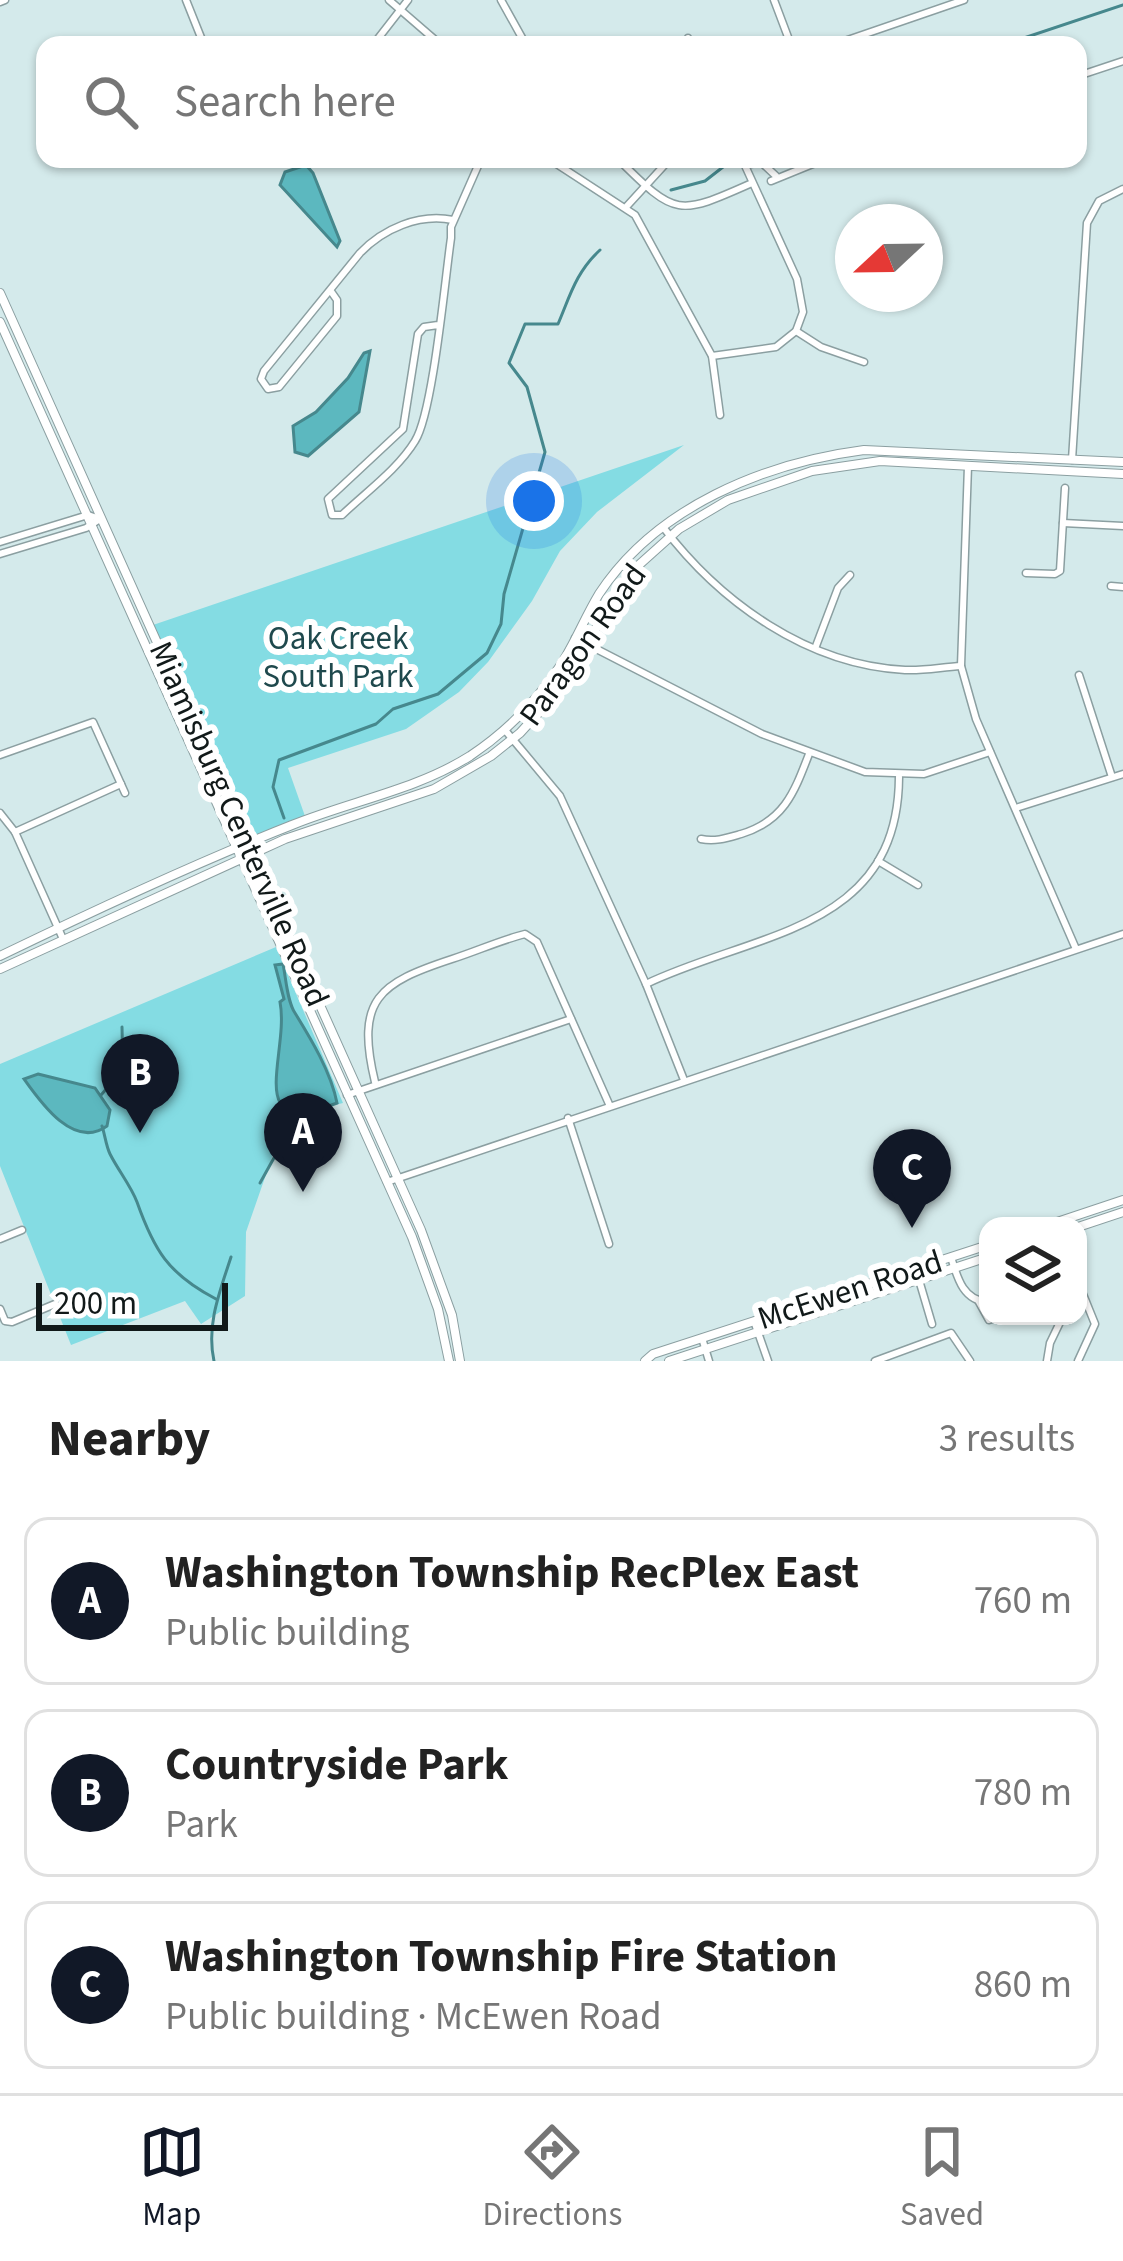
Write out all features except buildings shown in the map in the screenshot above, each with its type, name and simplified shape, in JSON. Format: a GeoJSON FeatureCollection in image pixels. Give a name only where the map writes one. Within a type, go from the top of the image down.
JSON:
{"type":"FeatureCollection","features":[{"type":"Feature","properties":{"kind":"street"},"geometry":{"type":"LineString","coordinates":[[186,0],[200,36]]}},
{"type":"Feature","properties":{"kind":"street"},"geometry":{"type":"LineString","coordinates":[[389,0],[431,36]]}},
{"type":"Feature","properties":{"kind":"street"},"geometry":{"type":"LineString","coordinates":[[381,36],[408,0]]}},
{"type":"Feature","properties":{"kind":"street"},"geometry":{"type":"LineString","coordinates":[[501,0],[521,36]]}},
{"type":"Feature","properties":{"kind":"street"},"geometry":{"type":"LineString","coordinates":[[774,0],[788,36]]}},
{"type":"Feature","properties":{"kind":"street"},"geometry":{"type":"LineString","coordinates":[[859,36],[964,0]]}},
{"type":"Feature","properties":{"kind":"street"},"geometry":{"type":"LineString","coordinates":[[1087,73],[1123,61]]}},
{"type":"Feature","properties":{"kind":"street"},"geometry":{"type":"LineString","coordinates":[[438,325],[424,327],[418,334],[406,423],[328,499],[332,515],[342,515],[417,439],[423,424],[438,325],[453,220],[477,168]]}},
{"type":"Feature","properties":{"kind":"street"},"geometry":{"type":"LineString","coordinates":[[564,168],[627,206],[712,356],[720,416]]}},
{"type":"Feature","properties":{"kind":"street"},"geometry":{"type":"LineString","coordinates":[[627,168],[665,202],[690,207],[752,182]]}},
{"type":"Feature","properties":{"kind":"street"},"geometry":{"type":"LineString","coordinates":[[627,206],[661,168]]}},
{"type":"Feature","properties":{"kind":"street"},"geometry":{"type":"LineString","coordinates":[[712,356],[769,350],[796,331],[803,313],[800,288],[746,168]]}},
{"type":"Feature","properties":{"kind":"street"},"geometry":{"type":"LineString","coordinates":[[766,168],[774,178],[801,168]]}},
{"type":"Feature","properties":{"kind":"street"},"geometry":{"type":"LineString","coordinates":[[1072,460],[1087,223],[1099,201],[1123,189]]}},
{"type":"Feature","properties":{"kind":"street"},"geometry":{"type":"LineString","coordinates":[[331,290],[338,301],[337,316],[279,387],[268,389],[261,380],[264,370],[360,253],[379,237],[419,218],[453,220]]}},
{"type":"Feature","properties":{"kind":"street","name":"Miamisburg Centerville Road"},"geometry":{"type":"LineString","coordinates":[[0,293],[177,717],[310,981],[358,1090],[438,1309],[449,1361]]}},
{"type":"Feature","properties":{"kind":"street","name":"Miamisburg Centerville Road"},"geometry":{"type":"LineString","coordinates":[[0,322],[46,412]]}},
{"type":"Feature","properties":{"kind":"street"},"geometry":{"type":"LineString","coordinates":[[796,331],[821,347],[864,362]]}},
{"type":"Feature","properties":{"kind":"street","name":"Paragon Road"},"geometry":{"type":"LineString","coordinates":[[2,955],[298,822],[420,781],[469,756],[532,704],[616,571],[663,527],[735,485],[842,453],[899,451],[1123,462]]}},
{"type":"Feature","properties":{"kind":"street","name":"Paragon Road"},"geometry":{"type":"LineString","coordinates":[[4,967],[297,835],[434,789],[514,739],[562,685],[620,584],[670,537],[728,500],[812,471],[880,461],[1123,475]]}},
{"type":"Feature","properties":{"kind":"street"},"geometry":{"type":"LineString","coordinates":[[968,466],[961,666],[989,752],[1076,950]]}},
{"type":"Feature","properties":{"kind":"street"},"geometry":{"type":"LineString","coordinates":[[1026,573],[1060,571],[1065,488]]}},
{"type":"Feature","properties":{"kind":"street"},"geometry":{"type":"LineString","coordinates":[[0,542],[93,520]]}},
{"type":"Feature","properties":{"kind":"street"},"geometry":{"type":"LineString","coordinates":[[0,554],[93,520]]}},
{"type":"Feature","properties":{"kind":"street","name":"Miamisburg Centerville Road"},"geometry":{"type":"LineString","coordinates":[[93,520],[188,712],[242,847]]}},
{"type":"Feature","properties":{"kind":"street"},"geometry":{"type":"LineString","coordinates":[[1064,523],[1123,526]]}},
{"type":"Feature","properties":{"kind":"street"},"geometry":{"type":"LineString","coordinates":[[663,527],[717,589],[749,614],[816,646],[886,668],[961,666]]}},
{"type":"Feature","properties":{"kind":"street"},"geometry":{"type":"LineString","coordinates":[[816,646],[838,588],[850,575]]}},
{"type":"Feature","properties":{"kind":"street"},"geometry":{"type":"LineString","coordinates":[[1111,586],[1123,587]]}},
{"type":"Feature","properties":{"kind":"street"},"geometry":{"type":"LineString","coordinates":[[575,638],[762,734],[866,772],[899,776],[938,771],[989,752]]}},
{"type":"Feature","properties":{"kind":"street"},"geometry":{"type":"LineString","coordinates":[[1079,676],[1112,777]]}},
{"type":"Feature","properties":{"kind":"street"},"geometry":{"type":"LineString","coordinates":[[177,717],[188,712]]}},
{"type":"Feature","properties":{"kind":"street"},"geometry":{"type":"LineString","coordinates":[[0,755],[94,722],[123,788],[15,832]]}},
{"type":"Feature","properties":{"kind":"street"},"geometry":{"type":"LineString","coordinates":[[505,730],[560,796],[684,1080]]}},
{"type":"Feature","properties":{"kind":"street"},"geometry":{"type":"LineString","coordinates":[[701,839],[713,841],[751,831],[777,817],[793,796],[810,753]]}},
{"type":"Feature","properties":{"kind":"street"},"geometry":{"type":"LineString","coordinates":[[1016,808],[1123,773]]}},
{"type":"Feature","properties":{"kind":"street"},"geometry":{"type":"LineString","coordinates":[[646,984],[822,917],[854,893],[878,861],[895,822],[899,776]]}},
{"type":"Feature","properties":{"kind":"street"},"geometry":{"type":"LineString","coordinates":[[0,813],[15,832],[63,939]]}},
{"type":"Feature","properties":{"kind":"street","name":"Miamisburg Centerville Road"},"geometry":{"type":"LineString","coordinates":[[247,857],[347,1095],[441,1282],[460,1361]]}},
{"type":"Feature","properties":{"kind":"street"},"geometry":{"type":"LineString","coordinates":[[878,861],[918,885]]}},
{"type":"Feature","properties":{"kind":"street"},"geometry":{"type":"LineString","coordinates":[[375,1082],[369,1027],[374,1004],[386,987],[412,972],[521,934],[537,941],[609,1104]]}},
{"type":"Feature","properties":{"kind":"street"},"geometry":{"type":"LineString","coordinates":[[393,1180],[1123,934]]}},
{"type":"Feature","properties":{"kind":"street"},"geometry":{"type":"LineString","coordinates":[[2,955],[4,967]]}},
{"type":"Feature","properties":{"kind":"street"},"geometry":{"type":"LineString","coordinates":[[299,986],[310,981]]}},
{"type":"Feature","properties":{"kind":"street"},"geometry":{"type":"LineString","coordinates":[[347,1095],[571,1019]]}},
{"type":"Feature","properties":{"kind":"street"},"geometry":{"type":"LineString","coordinates":[[568,1118],[609,1244]]}},
{"type":"Feature","properties":{"kind":"street"},"geometry":{"type":"LineString","coordinates":[[1072,1217],[1123,1200]]}},
{"type":"Feature","properties":{"kind":"street"},"geometry":{"type":"LineString","coordinates":[[1087,1224],[1123,1212]]}},
{"type":"Feature","properties":{"kind":"street"},"geometry":{"type":"LineString","coordinates":[[0,1239],[22,1230]]}},
{"type":"Feature","properties":{"kind":"street","name":"McEwen Road"},"geometry":{"type":"LineString","coordinates":[[669,1361],[754,1321],[979,1248]]}},
{"type":"Feature","properties":{"kind":"street"},"geometry":{"type":"LineString","coordinates":[[950,1257],[962,1287],[979,1299]]}},
{"type":"Feature","properties":{"kind":"street","name":"McEwen Road"},"geometry":{"type":"LineString","coordinates":[[645,1361],[653,1354],[758,1332],[979,1260]]}},
{"type":"Feature","properties":{"kind":"street"},"geometry":{"type":"LineString","coordinates":[[919,1280],[932,1324]]}},
{"type":"Feature","properties":{"kind":"street"},"geometry":{"type":"LineString","coordinates":[[0,1310],[5,1321],[12,1322],[55,1304]]}},
{"type":"Feature","properties":{"kind":"street"},"geometry":{"type":"LineString","coordinates":[[1078,1361],[1095,1324],[1087,1304]]}},
{"type":"Feature","properties":{"kind":"street"},"geometry":{"type":"LineString","coordinates":[[754,1321],[768,1361]]}},
{"type":"Feature","properties":{"kind":"street"},"geometry":{"type":"LineString","coordinates":[[1046,1361],[1059,1325]]}},
{"type":"Feature","properties":{"kind":"street"},"geometry":{"type":"LineString","coordinates":[[874,1361],[952,1333],[970,1361]]}},
{"type":"Feature","properties":{"kind":"street"},"geometry":{"type":"LineString","coordinates":[[704,1343],[709,1361]]}},
{"type":"Feature","properties":{"kind":"green space","name":"Oak Creek South Park"},"geometry":{"type":"Polygon","coordinates":[[[684,445],[597,512],[560,551],[532,601],[488,662],[459,692],[406,729],[288,768],[306,819],[247,844],[150,626],[684,445]]]}},
{"type":"Feature","properties":{"kind":"green space"},"geometry":{"type":"Polygon","coordinates":[[[276,947],[343,1103],[286,1117],[246,1232],[245,1296],[201,1324],[185,1301],[71,1345],[0,1166],[0,1064],[276,947]]]}},
{"type":"Feature","properties":{"kind":"shaded area"},"geometry":{"type":"Polygon","coordinates":[[[309,168],[313,173],[340,241],[337,247],[280,185],[285,172],[309,168]]]}},
{"type":"Feature","properties":{"kind":"shaded area"},"geometry":{"type":"Polygon","coordinates":[[[370,351],[359,412],[308,456],[295,452],[293,426],[316,412],[370,351]]]}},
{"type":"Feature","properties":{"kind":"shaded area"},"geometry":{"type":"Polygon","coordinates":[[[283,964],[292,1008],[325,1068],[337,1103],[307,1112],[289,1111],[279,1101],[276,1086],[280,1002],[284,999],[275,965],[283,964]]]}},
{"type":"Feature","properties":{"kind":"shaded area"},"geometry":{"type":"Polygon","coordinates":[[[38,1074],[95,1088],[110,1110],[107,1126],[82,1132],[60,1120],[24,1079],[38,1074]]]}},
{"type":"Feature","properties":{"kind":"waterway"},"geometry":{"type":"LineString","coordinates":[[1030,36],[1123,5]]}},
{"type":"Feature","properties":{"kind":"waterway"},"geometry":{"type":"LineString","coordinates":[[671,190],[705,181],[722,168]]}},
{"type":"Feature","properties":{"kind":"waterway"},"geometry":{"type":"LineString","coordinates":[[284,818],[273,787],[279,760],[376,724],[393,709],[438,694],[487,653],[501,624],[504,594],[545,452],[527,387],[509,363],[525,324],[558,324],[579,276],[600,250]]}},
{"type":"Feature","properties":{"kind":"waterway"},"geometry":{"type":"LineString","coordinates":[[101,1095],[123,1070],[122,1027]]}},
{"type":"Feature","properties":{"kind":"waterway"},"geometry":{"type":"LineString","coordinates":[[102,1126],[110,1154],[157,1247],[174,1270],[216,1299]]}},
{"type":"Feature","properties":{"kind":"waterway"},"geometry":{"type":"LineString","coordinates":[[260,1183],[290,1129]]}},
{"type":"Feature","properties":{"kind":"waterway"},"geometry":{"type":"LineString","coordinates":[[214,1361],[213,1321],[231,1257]]}},
{"type":"Feature","properties":{"kind":"place","name":"Countryside Park"},"geometry":{"type":"Point","coordinates":[140,1133]}},
{"type":"Feature","properties":{"kind":"place","name":"Washington Township RecPlex East"},"geometry":{"type":"Point","coordinates":[303,1192]}},
{"type":"Feature","properties":{"kind":"place","name":"Washington Township Fire Station"},"geometry":{"type":"Point","coordinates":[912,1228]}}]}
